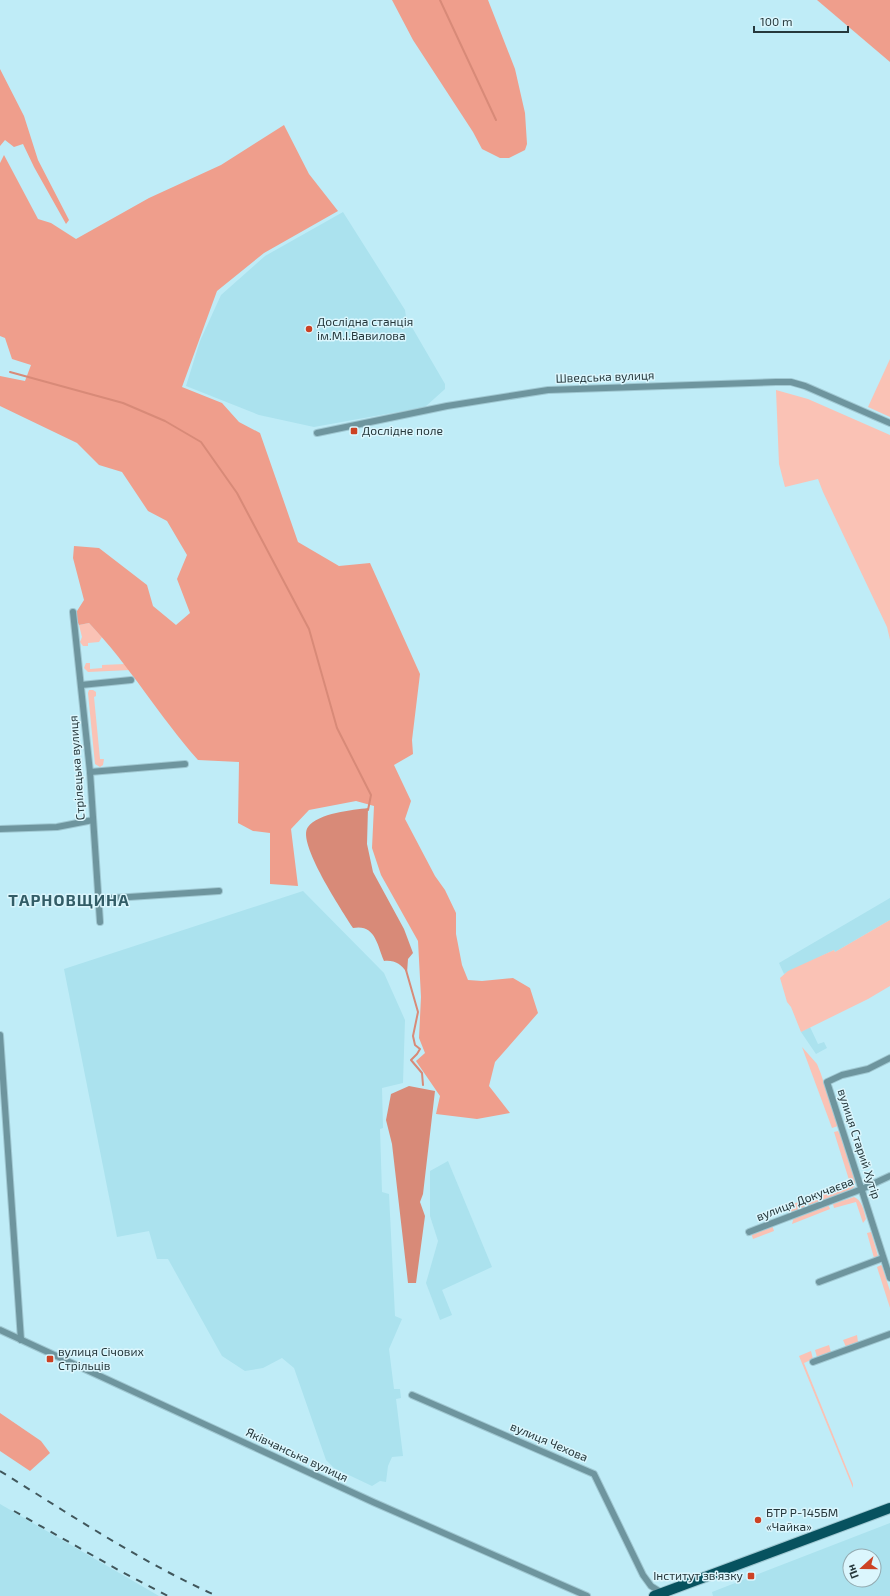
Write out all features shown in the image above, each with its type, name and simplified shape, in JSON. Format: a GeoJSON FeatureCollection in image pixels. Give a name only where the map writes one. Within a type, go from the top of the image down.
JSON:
{"type":"FeatureCollection","features":[{"type":"Feature","properties":{"kind":"main road"},"geometry":{"type":"LineString","coordinates":[[658,1594],[890,1508]]}},
{"type":"Feature","properties":{"kind":"street","name":"Шведська вулиця"},"geometry":{"type":"LineString","coordinates":[[317,433],[447,406],[548,390],[776,382],[791,382],[805,386],[890,423]]}},
{"type":"Feature","properties":{"kind":"street","name":"Стрілецька вулиця"},"geometry":{"type":"LineString","coordinates":[[73,612],[90,772],[100,922]]}},
{"type":"Feature","properties":{"kind":"street"},"geometry":{"type":"LineString","coordinates":[[81,685],[131,680]]}},
{"type":"Feature","properties":{"kind":"street"},"geometry":{"type":"LineString","coordinates":[[90,772],[185,764]]}},
{"type":"Feature","properties":{"kind":"street"},"geometry":{"type":"LineString","coordinates":[[0,829],[57,827],[93,820]]}},
{"type":"Feature","properties":{"kind":"street"},"geometry":{"type":"LineString","coordinates":[[99,899],[218,891]]}},
{"type":"Feature","properties":{"kind":"street"},"geometry":{"type":"LineString","coordinates":[[0,1035],[21,1340]]}},
{"type":"Feature","properties":{"kind":"street","name":"вулиця Старий Хутір"},"geometry":{"type":"LineString","coordinates":[[890,1058],[868,1069],[842,1075],[827,1082],[890,1278]]}},
{"type":"Feature","properties":{"kind":"street","name":"вулиця Докучаєва"},"geometry":{"type":"LineString","coordinates":[[749,1232],[890,1176]]}},
{"type":"Feature","properties":{"kind":"street"},"geometry":{"type":"LineString","coordinates":[[819,1282],[883,1258]]}},
{"type":"Feature","properties":{"kind":"street","name":"Яківчанська вулиця"},"geometry":{"type":"LineString","coordinates":[[0,1330],[373,1502],[587,1596]]}},
{"type":"Feature","properties":{"kind":"street"},"geometry":{"type":"LineString","coordinates":[[813,1362],[890,1334]]}},
{"type":"Feature","properties":{"kind":"street","name":"вулиця Чехова"},"geometry":{"type":"LineString","coordinates":[[412,1395],[594,1474],[643,1575],[658,1594]]}},
{"type":"Feature","properties":{"kind":"shaded area"},"geometry":{"type":"Polygon","coordinates":[[[392,0],[488,0],[515,69],[525,113],[527,144],[525,150],[509,158],[500,158],[482,149],[473,132],[413,40],[392,0]]]}},
{"type":"Feature","properties":{"kind":"shaded area"},"geometry":{"type":"Polygon","coordinates":[[[817,0],[890,0],[890,62],[817,0]]]}},
{"type":"Feature","properties":{"kind":"shaded area"},"geometry":{"type":"Polygon","coordinates":[[[0,69],[24,116],[38,160],[69,220],[66,224],[34,167],[23,144],[14,147],[5,140],[0,146],[0,69]]]}},
{"type":"Feature","properties":{"kind":"shaded area"},"geometry":{"type":"Polygon","coordinates":[[[284,125],[309,174],[338,211],[264,253],[217,291],[182,387],[222,403],[239,422],[260,433],[298,542],[339,566],[370,563],[420,674],[412,740],[413,754],[394,765],[411,801],[405,819],[435,876],[445,890],[456,913],[456,934],[462,965],[468,980],[482,981],[513,978],[530,988],[538,1013],[495,1062],[489,1086],[510,1113],[477,1119],[436,1114],[440,1096],[416,1061],[425,1053],[419,1038],[421,997],[418,941],[381,875],[372,848],[374,806],[356,801],[309,810],[291,829],[298,886],[270,884],[270,833],[253,831],[238,823],[239,762],[198,760],[170,726],[104,639],[89,623],[79,625],[73,612],[77,611],[84,600],[73,558],[74,546],[99,548],[147,585],[153,606],[176,625],[190,613],[177,579],[187,555],[167,521],[148,511],[122,472],[99,465],[77,443],[0,406],[0,376],[25,381],[31,365],[12,359],[5,338],[0,336],[0,163],[4,155],[38,219],[51,223],[76,239],[149,198],[221,165],[284,125]]]}},
{"type":"Feature","properties":{"kind":"shaded area","name":"Дослідна станція ім.М.І.Вавилова"},"geometry":{"type":"Polygon","coordinates":[[[343,212],[405,310],[406,317],[445,384],[445,389],[425,407],[314,427],[259,415],[186,386],[200,341],[221,295],[265,256],[343,212]]]}},
{"type":"Feature","properties":{"kind":"shaded area"},"geometry":{"type":"Polygon","coordinates":[[[890,359],[890,417],[868,407],[890,359]]]}},
{"type":"Feature","properties":{"kind":"shaded area"},"geometry":{"type":"Polygon","coordinates":[[[776,390],[808,399],[890,435],[890,640],[887,627],[818,479],[785,487],[779,464],[776,390]]]}},
{"type":"Feature","properties":{"kind":"shaded area"},"geometry":{"type":"Polygon","coordinates":[[[89,623],[102,637],[99,642],[88,643],[88,646],[83,646],[80,642],[82,637],[79,625],[89,623]]]}},
{"type":"Feature","properties":{"kind":"shaded area"},"geometry":{"type":"Polygon","coordinates":[[[86,663],[90,663],[90,669],[102,668],[102,665],[125,664],[130,670],[88,672],[84,668],[86,663]]]}},
{"type":"Feature","properties":{"kind":"shaded area"},"geometry":{"type":"Polygon","coordinates":[[[89,690],[96,692],[96,696],[94,697],[100,759],[104,759],[103,765],[100,767],[95,764],[88,693],[89,690]]]}},
{"type":"Feature","properties":{"kind":"shaded area"},"geometry":{"type":"Polygon","coordinates":[[[368,808],[367,844],[373,872],[404,929],[413,953],[408,959],[407,973],[397,963],[384,961],[377,942],[371,932],[366,929],[353,928],[322,877],[314,861],[306,835],[308,827],[319,818],[345,811],[368,808]]]}},
{"type":"Feature","properties":{"kind":"shaded area"},"geometry":{"type":"Polygon","coordinates":[[[303,891],[384,973],[405,1020],[403,1083],[382,1088],[383,1128],[380,1129],[382,1192],[389,1194],[395,1316],[402,1319],[389,1349],[394,1389],[400,1389],[401,1398],[396,1399],[403,1456],[392,1457],[388,1466],[386,1482],[380,1481],[372,1486],[334,1468],[326,1460],[294,1368],[282,1358],[263,1368],[245,1371],[222,1356],[168,1259],[157,1259],[149,1231],[117,1237],[64,969],[303,891]]]}},
{"type":"Feature","properties":{"kind":"shaded area"},"geometry":{"type":"Polygon","coordinates":[[[890,898],[890,920],[835,952],[834,950],[784,974],[779,963],[890,898]]]}},
{"type":"Feature","properties":{"kind":"shaded area"},"geometry":{"type":"Polygon","coordinates":[[[890,920],[890,986],[868,999],[801,1032],[791,1007],[787,1002],[780,978],[788,971],[834,950],[835,952],[890,920]]]}},
{"type":"Feature","properties":{"kind":"shaded area"},"geometry":{"type":"Polygon","coordinates":[[[810,1027],[818,1044],[824,1042],[827,1048],[816,1054],[801,1032],[810,1027]]]}},
{"type":"Feature","properties":{"kind":"shaded area"},"geometry":{"type":"Polygon","coordinates":[[[802,1047],[817,1064],[838,1126],[832,1128],[802,1047]]]}},
{"type":"Feature","properties":{"kind":"shaded area"},"geometry":{"type":"Polygon","coordinates":[[[409,1086],[435,1091],[423,1194],[420,1202],[425,1216],[416,1283],[408,1283],[392,1144],[386,1120],[391,1094],[409,1086]]]}},
{"type":"Feature","properties":{"kind":"shaded area"},"geometry":{"type":"Polygon","coordinates":[[[838,1131],[855,1186],[851,1190],[809,1206],[807,1199],[850,1183],[834,1132],[838,1131]]]}},
{"type":"Feature","properties":{"kind":"shaded area"},"geometry":{"type":"Polygon","coordinates":[[[448,1161],[492,1267],[442,1290],[452,1315],[440,1320],[426,1283],[438,1241],[430,1216],[430,1171],[448,1161]]]}},
{"type":"Feature","properties":{"kind":"shaded area"},"geometry":{"type":"Polygon","coordinates":[[[854,1197],[861,1203],[866,1219],[863,1223],[856,1202],[834,1208],[833,1204],[854,1197]]]}},
{"type":"Feature","properties":{"kind":"shaded area"},"geometry":{"type":"Polygon","coordinates":[[[805,1200],[807,1207],[789,1213],[786,1206],[805,1200]]]}},
{"type":"Feature","properties":{"kind":"shaded area"},"geometry":{"type":"Polygon","coordinates":[[[828,1204],[830,1209],[792,1224],[794,1217],[828,1204]]]}},
{"type":"Feature","properties":{"kind":"shaded area"},"geometry":{"type":"Polygon","coordinates":[[[772,1225],[774,1231],[753,1239],[751,1233],[772,1225]]]}},
{"type":"Feature","properties":{"kind":"shaded area"},"geometry":{"type":"Polygon","coordinates":[[[871,1232],[878,1258],[874,1258],[867,1233],[871,1232]]]}},
{"type":"Feature","properties":{"kind":"shaded area"},"geometry":{"type":"Polygon","coordinates":[[[881,1265],[890,1291],[890,1308],[877,1267],[881,1265]]]}},
{"type":"Feature","properties":{"kind":"shaded area"},"geometry":{"type":"Polygon","coordinates":[[[857,1335],[858,1342],[846,1347],[843,1340],[857,1335]]]}},
{"type":"Feature","properties":{"kind":"shaded area"},"geometry":{"type":"Polygon","coordinates":[[[829,1345],[831,1352],[817,1357],[815,1350],[829,1345]]]}},
{"type":"Feature","properties":{"kind":"shaded area"},"geometry":{"type":"Polygon","coordinates":[[[811,1351],[813,1359],[804,1363],[853,1484],[853,1488],[799,1356],[811,1351]]]}},
{"type":"Feature","properties":{"kind":"shaded area"},"geometry":{"type":"Polygon","coordinates":[[[0,1413],[41,1441],[50,1453],[30,1471],[0,1451],[0,1413]]]}},
{"type":"Feature","properties":{"kind":"shaded area"},"geometry":{"type":"Polygon","coordinates":[[[0,1504],[159,1596],[0,1596],[0,1504]]]}},
{"type":"Feature","properties":{"kind":"shaded area"},"geometry":{"type":"Polygon","coordinates":[[[890,1523],[890,1596],[713,1596],[712,1592],[890,1523]]]}},
{"type":"Feature","properties":{"kind":"waterway"},"geometry":{"type":"LineString","coordinates":[[440,0],[496,120]]}},
{"type":"Feature","properties":{"kind":"waterway"},"geometry":{"type":"LineString","coordinates":[[10,372],[123,403],[165,421],[201,442],[237,493],[309,629],[337,728],[371,795],[368,810]]}},
{"type":"Feature","properties":{"kind":"waterway"},"geometry":{"type":"LineString","coordinates":[[406,970],[418,1012],[413,1036],[415,1045],[420,1049],[411,1060],[422,1073],[423,1085]]}},
{"type":"Feature","properties":{"kind":"railway"},"geometry":{"type":"LineString","coordinates":[[0,1471],[134,1553],[189,1583],[217,1596]]}},
{"type":"Feature","properties":{"kind":"railway"},"geometry":{"type":"LineString","coordinates":[[14,1511],[122,1572],[168,1596]]}},
{"type":"Feature","properties":{"kind":"place","name":"Дослідна станція ім.М.І.Вавилова"},"geometry":{"type":"Point","coordinates":[309,329]}},
{"type":"Feature","properties":{"kind":"place","name":"Дослідне поле"},"geometry":{"type":"Point","coordinates":[354,431]}},
{"type":"Feature","properties":{"kind":"place","name":"вулиця Січових Стрільців"},"geometry":{"type":"Point","coordinates":[50,1359]}},
{"type":"Feature","properties":{"kind":"place","name":"БТР Р-145БМ «Чайка»"},"geometry":{"type":"Point","coordinates":[758,1520]}},
{"type":"Feature","properties":{"kind":"place","name":"Інститут зв'язку"},"geometry":{"type":"Point","coordinates":[751,1576]}},
{"type":"Feature","properties":{"kind":"district","name":"ТАРНОВЩИНА"},"geometry":{"type":"Point","coordinates":[69,900]}}]}
